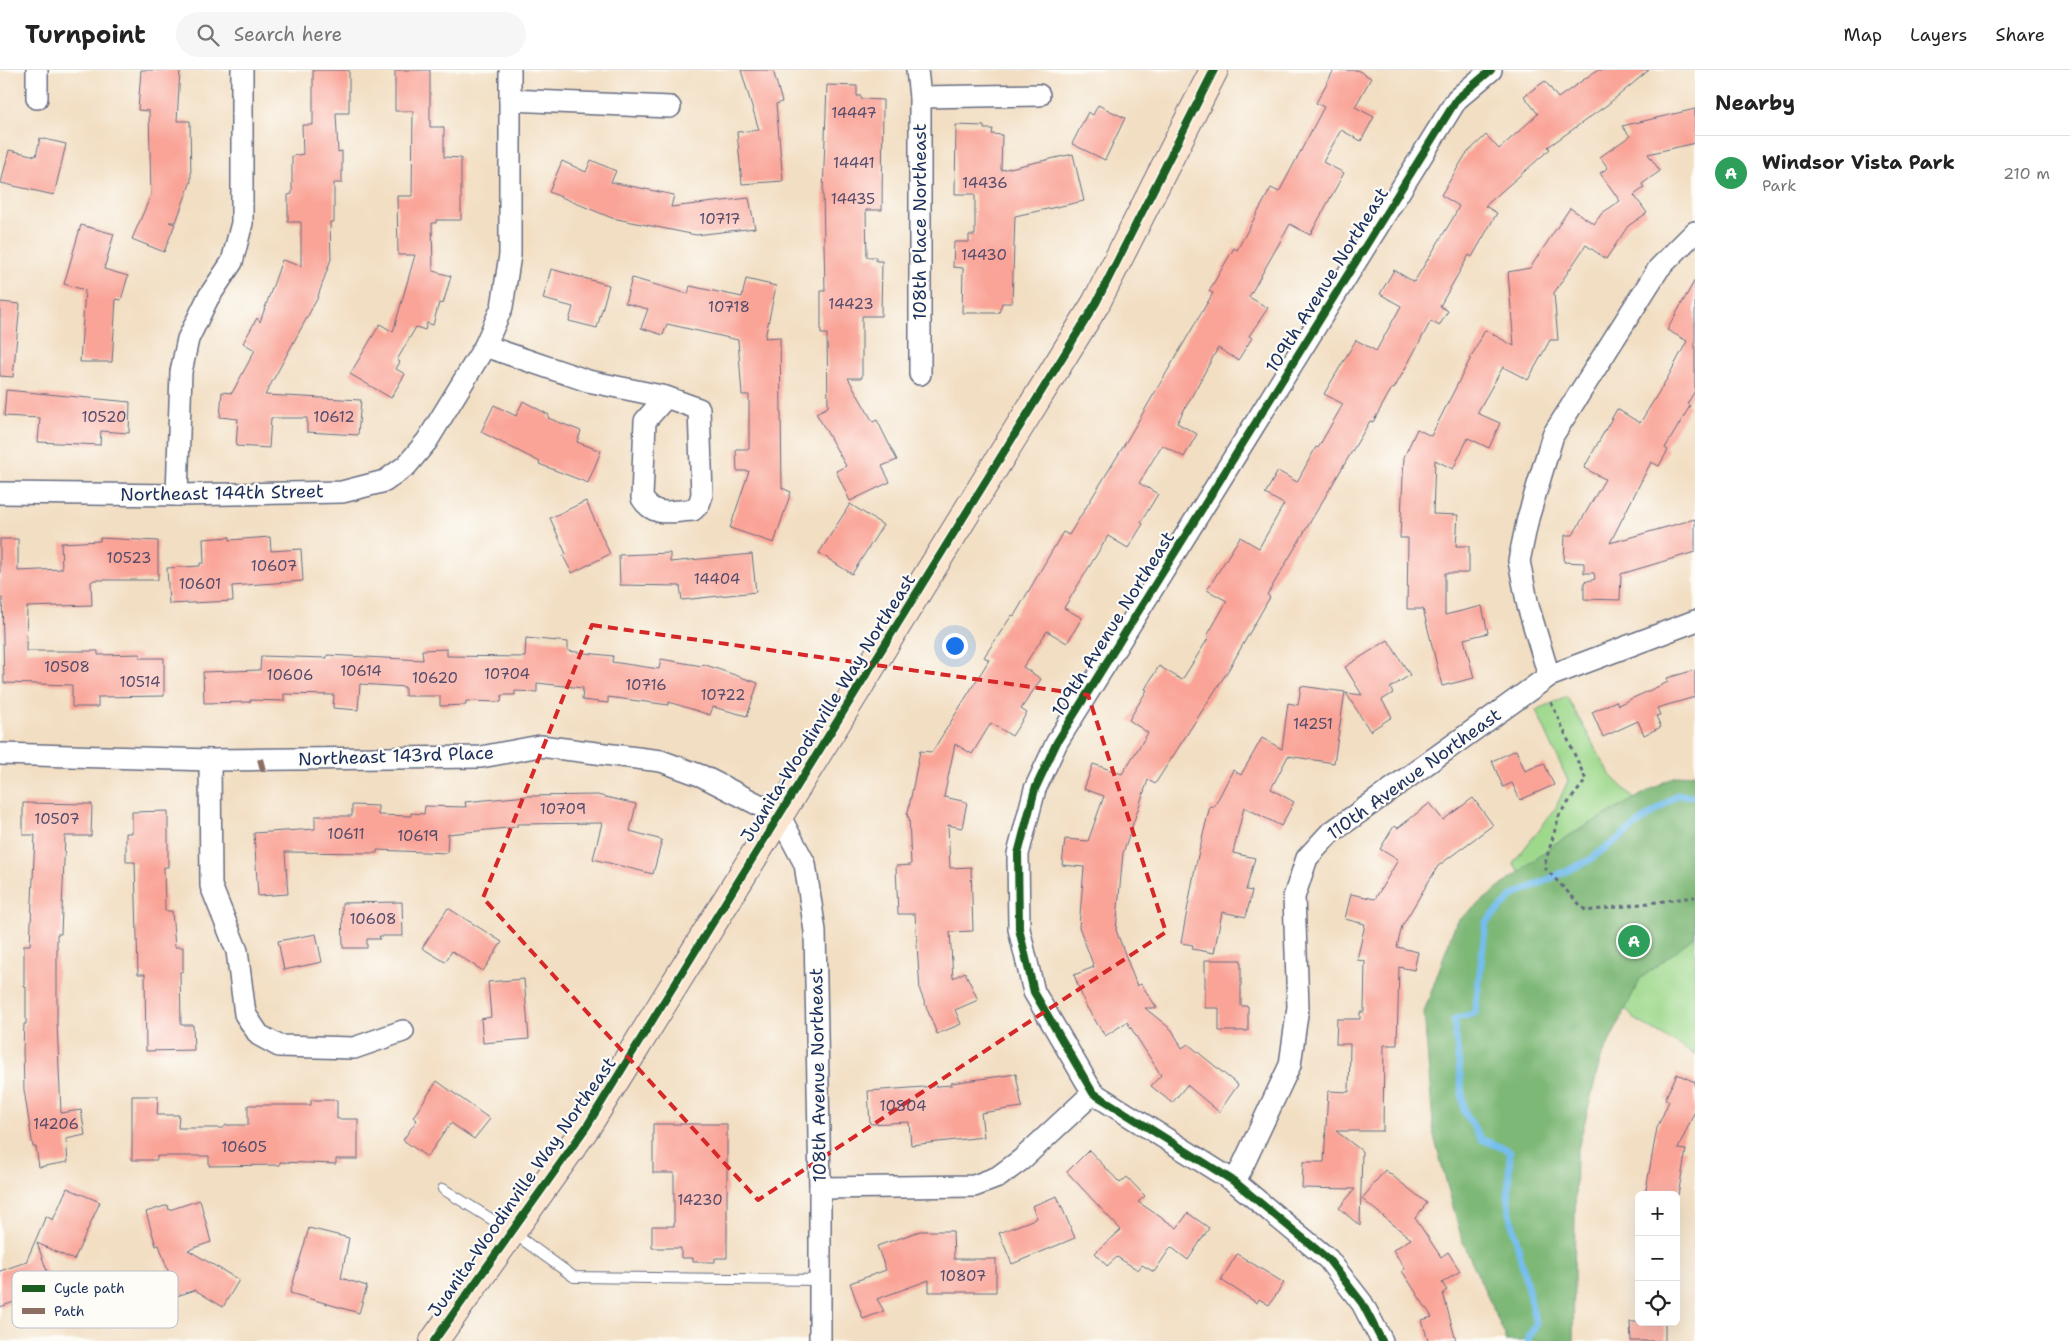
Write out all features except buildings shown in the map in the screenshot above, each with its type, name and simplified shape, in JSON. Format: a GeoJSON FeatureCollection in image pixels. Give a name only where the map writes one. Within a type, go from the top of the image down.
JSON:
{"type":"FeatureCollection","features":[{"type":"Feature","properties":{"kind":"main road","name":"Juanita-Woodinville Way Northeast"},"geometry":{"type":"LineString","coordinates":[[439,1340],[587,1126],[1096,303],[1214,70]]}},
{"type":"Feature","properties":{"kind":"street"},"geometry":{"type":"LineString","coordinates":[[37,70],[37,98]]}},
{"type":"Feature","properties":{"kind":"street"},"geometry":{"type":"LineString","coordinates":[[177,495],[181,372],[188,339],[208,298],[232,262],[242,224],[242,70]]}},
{"type":"Feature","properties":{"kind":"street","name":"Northeast 144th Street"},"geometry":{"type":"LineString","coordinates":[[0,493],[177,495],[342,492],[385,481],[407,465],[427,441],[485,346],[502,307],[510,255],[510,70]]}},
{"type":"Feature","properties":{"kind":"street","name":"108th Place Northeast"},"geometry":{"type":"LineString","coordinates":[[917,70],[920,97],[920,374]]}},
{"type":"Feature","properties":{"kind":"street","name":"109th Avenue Northeast"},"geometry":{"type":"LineString","coordinates":[[1235,1182],[1093,1093],[1034,992],[1019,929],[1018,854],[1034,789],[1058,742],[1457,99],[1491,70]]}},
{"type":"Feature","properties":{"kind":"street"},"geometry":{"type":"LineString","coordinates":[[920,97],[1039,95]]}},
{"type":"Feature","properties":{"kind":"street"},"geometry":{"type":"LineString","coordinates":[[510,100],[670,107]]}},
{"type":"Feature","properties":{"kind":"street"},"geometry":{"type":"LineString","coordinates":[[1549,676],[1528,606],[1519,561],[1528,518],[1553,435],[1659,268],[1695,232]]}},
{"type":"Feature","properties":{"kind":"street"},"geometry":{"type":"LineString","coordinates":[[485,346],[588,381],[666,398],[699,409],[702,495],[699,504],[692,510],[656,512],[648,508],[642,498],[645,421],[666,398]]}},
{"type":"Feature","properties":{"kind":"street","name":"110th Avenue Northeast"},"geometry":{"type":"LineString","coordinates":[[1235,1182],[1290,1065],[1298,1007],[1294,897],[1307,858],[1329,834],[1549,676],[1695,621]]}},
{"type":"Feature","properties":{"kind":"street","name":"Northeast 143rd Place"},"geometry":{"type":"LineString","coordinates":[[0,754],[210,760],[481,757],[540,746],[661,761],[702,776],[780,815]]}},
{"type":"Feature","properties":{"kind":"street"},"geometry":{"type":"LineString","coordinates":[[210,760],[211,886],[237,951],[245,1014],[259,1035],[279,1046],[354,1048],[403,1031]]}},
{"type":"Feature","properties":{"kind":"street","name":"108th Avenue Northeast"},"geometry":{"type":"LineString","coordinates":[[780,815],[805,864],[815,931],[820,1188],[820,1341]]}},
{"type":"Feature","properties":{"kind":"street"},"geometry":{"type":"LineString","coordinates":[[820,1188],[974,1186],[998,1177],[1020,1160],[1093,1093]]}},
{"type":"Feature","properties":{"kind":"street"},"geometry":{"type":"LineString","coordinates":[[1235,1182],[1328,1258],[1362,1303],[1382,1341]]}},
{"type":"Feature","properties":{"kind":"lane"},"geometry":{"type":"LineString","coordinates":[[444,1189],[512,1232],[574,1277],[820,1280]]}},
{"type":"Feature","properties":{"kind":"path"},"geometry":{"type":"LineString","coordinates":[[1549,676],[1551,701],[1586,780],[1560,813],[1544,867],[1586,911],[1695,898]]}},
{"type":"Feature","properties":{"kind":"highlighted area"},"geometry":{"type":"Polygon","coordinates":[[[592,625],[1088,695],[1166,932],[758,1200],[483,898],[592,625]]]}},
{"type":"Feature","properties":{"kind":"green space"},"geometry":{"type":"Polygon","coordinates":[[[1567,697],[1611,776],[1695,858],[1695,1055],[1633,1018],[1513,863],[1555,809],[1568,781],[1536,710],[1567,697]]]}},
{"type":"Feature","properties":{"kind":"green space"},"geometry":{"type":"Polygon","coordinates":[[[1695,773],[1695,936],[1640,979],[1600,1061],[1576,1157],[1573,1341],[1505,1341],[1505,1335],[1462,1240],[1434,1136],[1424,1012],[1456,922],[1554,844],[1673,777],[1695,773]]]}},
{"type":"Feature","properties":{"kind":"waterway"},"geometry":{"type":"LineString","coordinates":[[1527,1341],[1536,1324],[1508,1204],[1510,1151],[1481,1139],[1464,1111],[1454,1019],[1475,1013],[1486,922],[1514,895],[1588,861],[1677,795],[1695,796]]}},
{"type":"Feature","properties":{"kind":"marked path"},"geometry":{"type":"LineString","coordinates":[[260,759],[263,770]]}},
{"type":"Feature","properties":{"kind":"cycle path"},"geometry":{"type":"LineString","coordinates":[[434,1341],[587,1126],[1096,303],[1214,70]]}},
{"type":"Feature","properties":{"kind":"cycle path"},"geometry":{"type":"LineString","coordinates":[[1382,1341],[1362,1303],[1328,1259],[1235,1182],[1093,1093],[1034,992],[1019,929],[1018,854],[1035,789],[1057,742],[1457,99],[1491,70]]}},
{"type":"Feature","properties":{"kind":"place","name":"Windsor Vista Park"},"geometry":{"type":"Point","coordinates":[1634,941]}}]}
